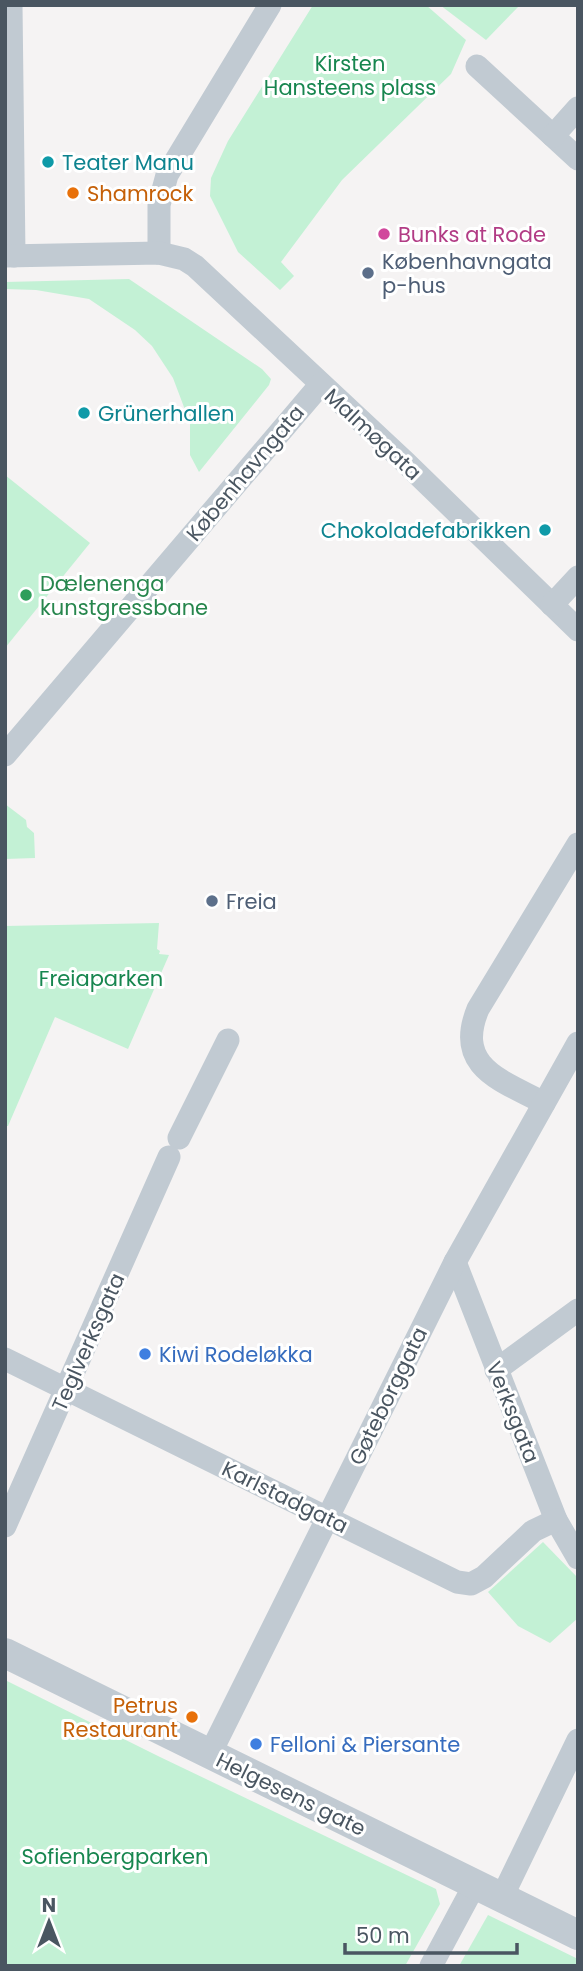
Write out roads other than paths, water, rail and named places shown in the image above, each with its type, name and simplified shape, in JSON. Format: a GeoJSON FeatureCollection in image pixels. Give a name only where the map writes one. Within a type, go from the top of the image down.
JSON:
{"type":"FeatureCollection","features":[{"type":"Feature","properties":{"kind":"street"},"geometry":{"type":"LineString","coordinates":[[10,256],[11,5]]}},
{"type":"Feature","properties":{"kind":"street"},"geometry":{"type":"LineString","coordinates":[[159,253],[159,205],[167,175],[270,5]]}},
{"type":"Feature","properties":{"kind":"street"},"geometry":{"type":"LineString","coordinates":[[477,66],[578,159]]}},
{"type":"Feature","properties":{"kind":"street"},"geometry":{"type":"LineString","coordinates":[[553,136],[578,108]]}},
{"type":"Feature","properties":{"kind":"street","name":"Malmøgata"},"geometry":{"type":"LineString","coordinates":[[10,256],[159,253],[184,259],[195,266],[578,630]]}},
{"type":"Feature","properties":{"kind":"street","name":"Københavngata"},"geometry":{"type":"LineString","coordinates":[[5,755],[321,384]]}},
{"type":"Feature","properties":{"kind":"street"},"geometry":{"type":"LineString","coordinates":[[552,604],[578,577]]}},
{"type":"Feature","properties":{"kind":"street"},"geometry":{"type":"LineString","coordinates":[[544,1103],[510,1085],[478,1063],[470,1044],[471,1027],[478,1009],[578,844]]}},
{"type":"Feature","properties":{"kind":"street","name":"Teglverksgata"},"geometry":{"type":"LineString","coordinates":[[5,1526],[174,1148],[228,1040]]}},
{"type":"Feature","properties":{"kind":"street","name":"Gøteborggata"},"geometry":{"type":"LineString","coordinates":[[211,1755],[455,1262],[578,1043]]}},
{"type":"Feature","properties":{"kind":"street","name":"Verksgata"},"geometry":{"type":"LineString","coordinates":[[455,1262],[556,1520],[578,1558]]}},
{"type":"Feature","properties":{"kind":"street"},"geometry":{"type":"LineString","coordinates":[[496,1370],[578,1310]]}},
{"type":"Feature","properties":{"kind":"street","name":"Karlstadgata"},"geometry":{"type":"LineString","coordinates":[[5,1359],[457,1581],[471,1584],[484,1577],[533,1531],[556,1520]]}},
{"type":"Feature","properties":{"kind":"street","name":"Helgesens gate"},"geometry":{"type":"LineString","coordinates":[[5,1653],[578,1935]]}},
{"type":"Feature","properties":{"kind":"street"},"geometry":{"type":"LineString","coordinates":[[431,1966],[489,1890],[578,1740]]}},
{"type":"Feature","properties":{"kind":"place","name":"Teater Manu"},"geometry":{"type":"Point","coordinates":[48,162]}},
{"type":"Feature","properties":{"kind":"place","name":"Shamrock"},"geometry":{"type":"Point","coordinates":[73,193]}},
{"type":"Feature","properties":{"kind":"place","name":"Bunks at Rode"},"geometry":{"type":"Point","coordinates":[384,234]}},
{"type":"Feature","properties":{"kind":"place","name":"Københavngata p-hus"},"geometry":{"type":"Point","coordinates":[368,273]}},
{"type":"Feature","properties":{"kind":"place","name":"Grünerhallen"},"geometry":{"type":"Point","coordinates":[84,413]}},
{"type":"Feature","properties":{"kind":"place","name":"Chokoladefabrikken"},"geometry":{"type":"Point","coordinates":[545,530]}},
{"type":"Feature","properties":{"kind":"place","name":"Dælenenga kunstgressbane"},"geometry":{"type":"Point","coordinates":[26,595]}},
{"type":"Feature","properties":{"kind":"place","name":"Freia"},"geometry":{"type":"Point","coordinates":[212,901]}},
{"type":"Feature","properties":{"kind":"place","name":"Kiwi Rodeløkka"},"geometry":{"type":"Point","coordinates":[145,1354]}},
{"type":"Feature","properties":{"kind":"place","name":"Petrus Restaurant"},"geometry":{"type":"Point","coordinates":[192,1717]}},
{"type":"Feature","properties":{"kind":"place","name":"Felloni & Piersante"},"geometry":{"type":"Point","coordinates":[256,1744]}},
{"type":"Feature","properties":{"kind":"park label","name":"Kirsten Hansteens plass"},"geometry":{"type":"Point","coordinates":[350,75]}},
{"type":"Feature","properties":{"kind":"park label","name":"Freiaparken"},"geometry":{"type":"Point","coordinates":[101,978]}},
{"type":"Feature","properties":{"kind":"park label","name":"Sofienbergparken"},"geometry":{"type":"Point","coordinates":[115,1856]}}]}
